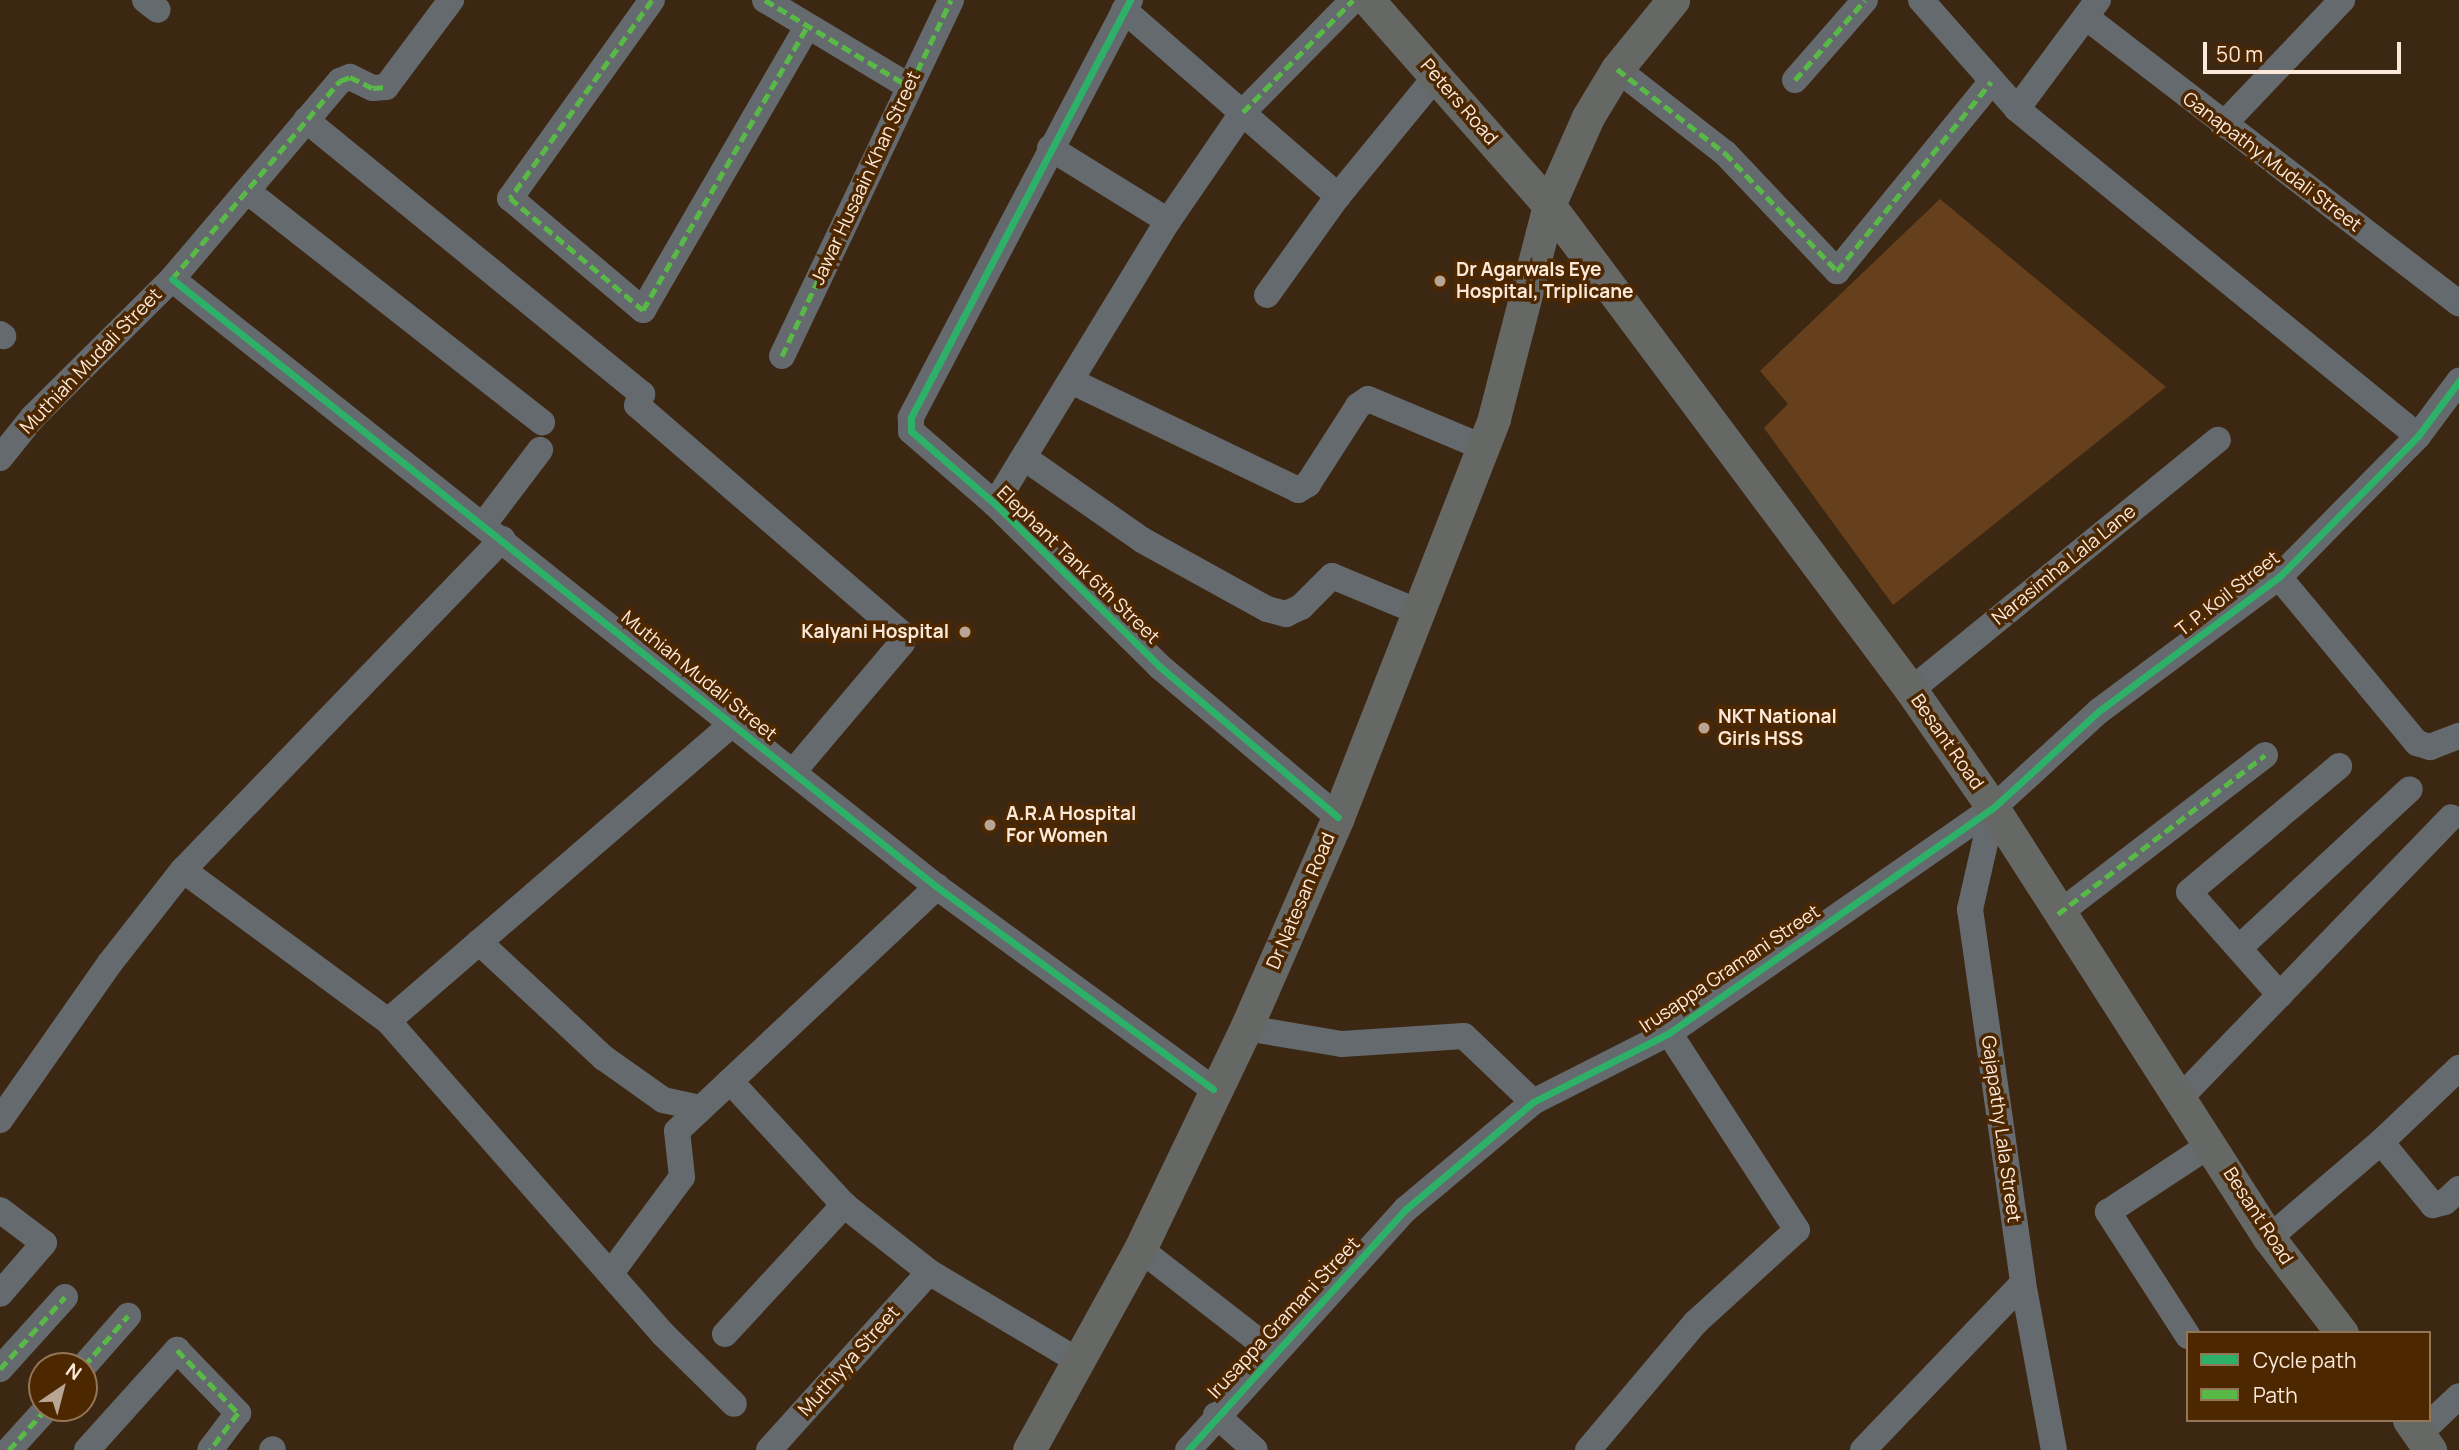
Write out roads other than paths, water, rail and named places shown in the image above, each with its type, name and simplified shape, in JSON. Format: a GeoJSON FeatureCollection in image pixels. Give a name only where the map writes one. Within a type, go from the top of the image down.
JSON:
{"type":"FeatureCollection","features":[{"type":"Feature","properties":{"kind":"main road","name":"Peters Road"},"geometry":{"type":"LineString","coordinates":[[1368,0],[1549,205]]}},
{"type":"Feature","properties":{"kind":"main road","name":"Dr Natesan Road"},"geometry":{"type":"LineString","coordinates":[[1030,1450],[1140,1249],[1213,1089],[1247,1028],[1338,817],[1494,418],[1549,205],[1588,117],[1617,69],[1673,0]]}},
{"type":"Feature","properties":{"kind":"main road","name":"Besant Road"},"geometry":{"type":"LineString","coordinates":[[1549,205],[1911,690],[1993,808],[2058,914],[2181,1097],[2269,1238],[2340,1331]]}},
{"type":"Feature","properties":{"kind":"street"},"geometry":{"type":"LineString","coordinates":[[172,279],[344,77],[373,88],[386,87],[451,0]]}},
{"type":"Feature","properties":{"kind":"street"},"geometry":{"type":"LineString","coordinates":[[652,0],[510,198],[643,310],[807,27]]}},
{"type":"Feature","properties":{"kind":"street","name":"Jawar Husaain Khan Street"},"geometry":{"type":"LineString","coordinates":[[782,356],[951,0]]}},
{"type":"Feature","properties":{"kind":"street"},"geometry":{"type":"LineString","coordinates":[[995,504],[1026,459],[1168,221],[1243,112],[1353,0]]}},
{"type":"Feature","properties":{"kind":"street"},"geometry":{"type":"LineString","coordinates":[[1795,80],[1865,0]]}},
{"type":"Feature","properties":{"kind":"street"},"geometry":{"type":"LineString","coordinates":[[1920,0],[2017,109],[2418,436]]}},
{"type":"Feature","properties":{"kind":"street"},"geometry":{"type":"LineString","coordinates":[[2223,125],[2342,0]]}},
{"type":"Feature","properties":{"kind":"street"},"geometry":{"type":"LineString","coordinates":[[775,2],[807,27],[908,86]]}},
{"type":"Feature","properties":{"kind":"street"},"geometry":{"type":"LineString","coordinates":[[1127,5],[1338,196]]}},
{"type":"Feature","properties":{"kind":"street","name":"Elephant Tank 6th Street"},"geometry":{"type":"LineString","coordinates":[[1127,5],[1050,148],[910,424],[914,438],[995,504],[1159,666],[1338,817]]}},
{"type":"Feature","properties":{"kind":"street"},"geometry":{"type":"LineString","coordinates":[[2017,109],[2093,9]]}},
{"type":"Feature","properties":{"kind":"street","name":"Ganapathy Mudali Street"},"geometry":{"type":"LineString","coordinates":[[2093,9],[2223,125],[2459,303]]}},
{"type":"Feature","properties":{"kind":"street"},"geometry":{"type":"LineString","coordinates":[[1617,69],[1725,153],[1837,271],[1991,82]]}},
{"type":"Feature","properties":{"kind":"street"},"geometry":{"type":"LineString","coordinates":[[1267,296],[1338,196],[1437,75]]}},
{"type":"Feature","properties":{"kind":"street"},"geometry":{"type":"LineString","coordinates":[[306,120],[642,394],[637,405],[901,634],[902,643],[794,771]]}},
{"type":"Feature","properties":{"kind":"street"},"geometry":{"type":"LineString","coordinates":[[1050,148],[1168,221]]}},
{"type":"Feature","properties":{"kind":"street"},"geometry":{"type":"LineString","coordinates":[[247,191],[542,422]]}},
{"type":"Feature","properties":{"kind":"street","name":"Muthiah Mudali Street"},"geometry":{"type":"LineString","coordinates":[[0,458],[33,417],[172,279],[494,531],[937,887],[1213,1089]]}},
{"type":"Feature","properties":{"kind":"street"},"geometry":{"type":"LineString","coordinates":[[1071,381],[1298,490],[1308,484],[1358,405],[1368,399],[1482,447]]}},
{"type":"Feature","properties":{"kind":"street","name":"T. P. Koil Street"},"geometry":{"type":"LineString","coordinates":[[1993,808],[2099,711],[2278,577],[2418,436],[2459,381]]}},
{"type":"Feature","properties":{"kind":"street","name":"Narasimha Lala Lane"},"geometry":{"type":"LineString","coordinates":[[1911,690],[2218,440]]}},
{"type":"Feature","properties":{"kind":"street"},"geometry":{"type":"LineString","coordinates":[[0,1120],[110,963],[183,870],[494,531],[540,450]]}},
{"type":"Feature","properties":{"kind":"street"},"geometry":{"type":"LineString","coordinates":[[1026,459],[1142,540],[1267,610],[1286,614],[1301,607],[1332,576],[1419,612]]}},
{"type":"Feature","properties":{"kind":"street"},"geometry":{"type":"LineString","coordinates":[[2278,577],[2417,743],[2430,747],[2459,736]]}},
{"type":"Feature","properties":{"kind":"street"},"geometry":{"type":"LineString","coordinates":[[388,1021],[733,723]]}},
{"type":"Feature","properties":{"kind":"street"},"geometry":{"type":"LineString","coordinates":[[2058,914],[2265,755]]}},
{"type":"Feature","properties":{"kind":"street"},"geometry":{"type":"LineString","coordinates":[[2280,995],[2189,892],[2339,766]]}},
{"type":"Feature","properties":{"kind":"street"},"geometry":{"type":"LineString","coordinates":[[2239,948],[2410,789]]}},
{"type":"Feature","properties":{"kind":"street","name":"Irusappa Gramani Street"},"geometry":{"type":"LineString","coordinates":[[1188,1450],[1216,1415],[1406,1209],[1533,1102],[1669,1033],[1993,808]]}},
{"type":"Feature","properties":{"kind":"street","name":"Gajapathy Lala Street"},"geometry":{"type":"LineString","coordinates":[[1993,808],[1970,909],[2023,1283],[2054,1450]]}},
{"type":"Feature","properties":{"kind":"street"},"geometry":{"type":"LineString","coordinates":[[2181,1097],[2451,817]]}},
{"type":"Feature","properties":{"kind":"street"},"geometry":{"type":"LineString","coordinates":[[183,870],[388,1021],[664,1335],[734,1404]]}},
{"type":"Feature","properties":{"kind":"street"},"geometry":{"type":"LineString","coordinates":[[611,1273],[681,1177],[677,1131],[937,887]]}},
{"type":"Feature","properties":{"kind":"street"},"geometry":{"type":"LineString","coordinates":[[479,942],[604,1058],[663,1100],[701,1108]]}},
{"type":"Feature","properties":{"kind":"street"},"geometry":{"type":"LineString","coordinates":[[1247,1028],[1342,1044],[1464,1036],[1533,1102]]}},
{"type":"Feature","properties":{"kind":"street"},"geometry":{"type":"LineString","coordinates":[[1588,1450],[1695,1323],[1797,1230],[1669,1033]]}},
{"type":"Feature","properties":{"kind":"street"},"geometry":{"type":"LineString","coordinates":[[2269,1238],[2381,1142],[2459,1068]]}},
{"type":"Feature","properties":{"kind":"street"},"geometry":{"type":"LineString","coordinates":[[730,1081],[844,1205],[929,1272],[1080,1362]]}},
{"type":"Feature","properties":{"kind":"street"},"geometry":{"type":"LineString","coordinates":[[2381,1142],[2432,1205],[2445,1202],[2459,1189]]}},
{"type":"Feature","properties":{"kind":"street"},"geometry":{"type":"LineString","coordinates":[[2186,1333],[2108,1212],[2211,1144]]}},
{"type":"Feature","properties":{"kind":"street"},"geometry":{"type":"LineString","coordinates":[[725,1334],[844,1205]]}},
{"type":"Feature","properties":{"kind":"street"},"geometry":{"type":"LineString","coordinates":[[0,1210],[44,1243],[0,1294]]}},
{"type":"Feature","properties":{"kind":"street"},"geometry":{"type":"LineString","coordinates":[[1140,1249],[1273,1352]]}},
{"type":"Feature","properties":{"kind":"street","name":"Muthiyya Street"},"geometry":{"type":"LineString","coordinates":[[769,1450],[929,1272]]}},
{"type":"Feature","properties":{"kind":"street"},"geometry":{"type":"LineString","coordinates":[[1863,1450],[2023,1283]]}},
{"type":"Feature","properties":{"kind":"street"},"geometry":{"type":"LineString","coordinates":[[0,1369],[65,1297]]}},
{"type":"Feature","properties":{"kind":"street"},"geometry":{"type":"LineString","coordinates":[[96,1352],[128,1316]]}},
{"type":"Feature","properties":{"kind":"street"},"geometry":{"type":"LineString","coordinates":[[87,1450],[177,1350],[238,1413],[210,1450]]}},
{"type":"Feature","properties":{"kind":"street"},"geometry":{"type":"LineString","coordinates":[[2419,1435],[2459,1396]]}},
{"type":"Feature","properties":{"kind":"street"},"geometry":{"type":"LineString","coordinates":[[1216,1415],[1255,1450]]}},
{"type":"Feature","properties":{"kind":"street"},"geometry":{"type":"LineString","coordinates":[[9,1450],[34,1422]]}},
{"type":"Feature","properties":{"kind":"place","name":"Dr Agarwals Eye Hospital, Triplicane"},"geometry":{"type":"Point","coordinates":[1440,281]}},
{"type":"Feature","properties":{"kind":"place","name":"Kalyani Hospital"},"geometry":{"type":"Point","coordinates":[965,632]}},
{"type":"Feature","properties":{"kind":"place","name":"NKT National Girls HSS"},"geometry":{"type":"Point","coordinates":[1704,728]}},
{"type":"Feature","properties":{"kind":"place","name":"A.R.A Hospital For Women"},"geometry":{"type":"Point","coordinates":[990,825]}}]}
